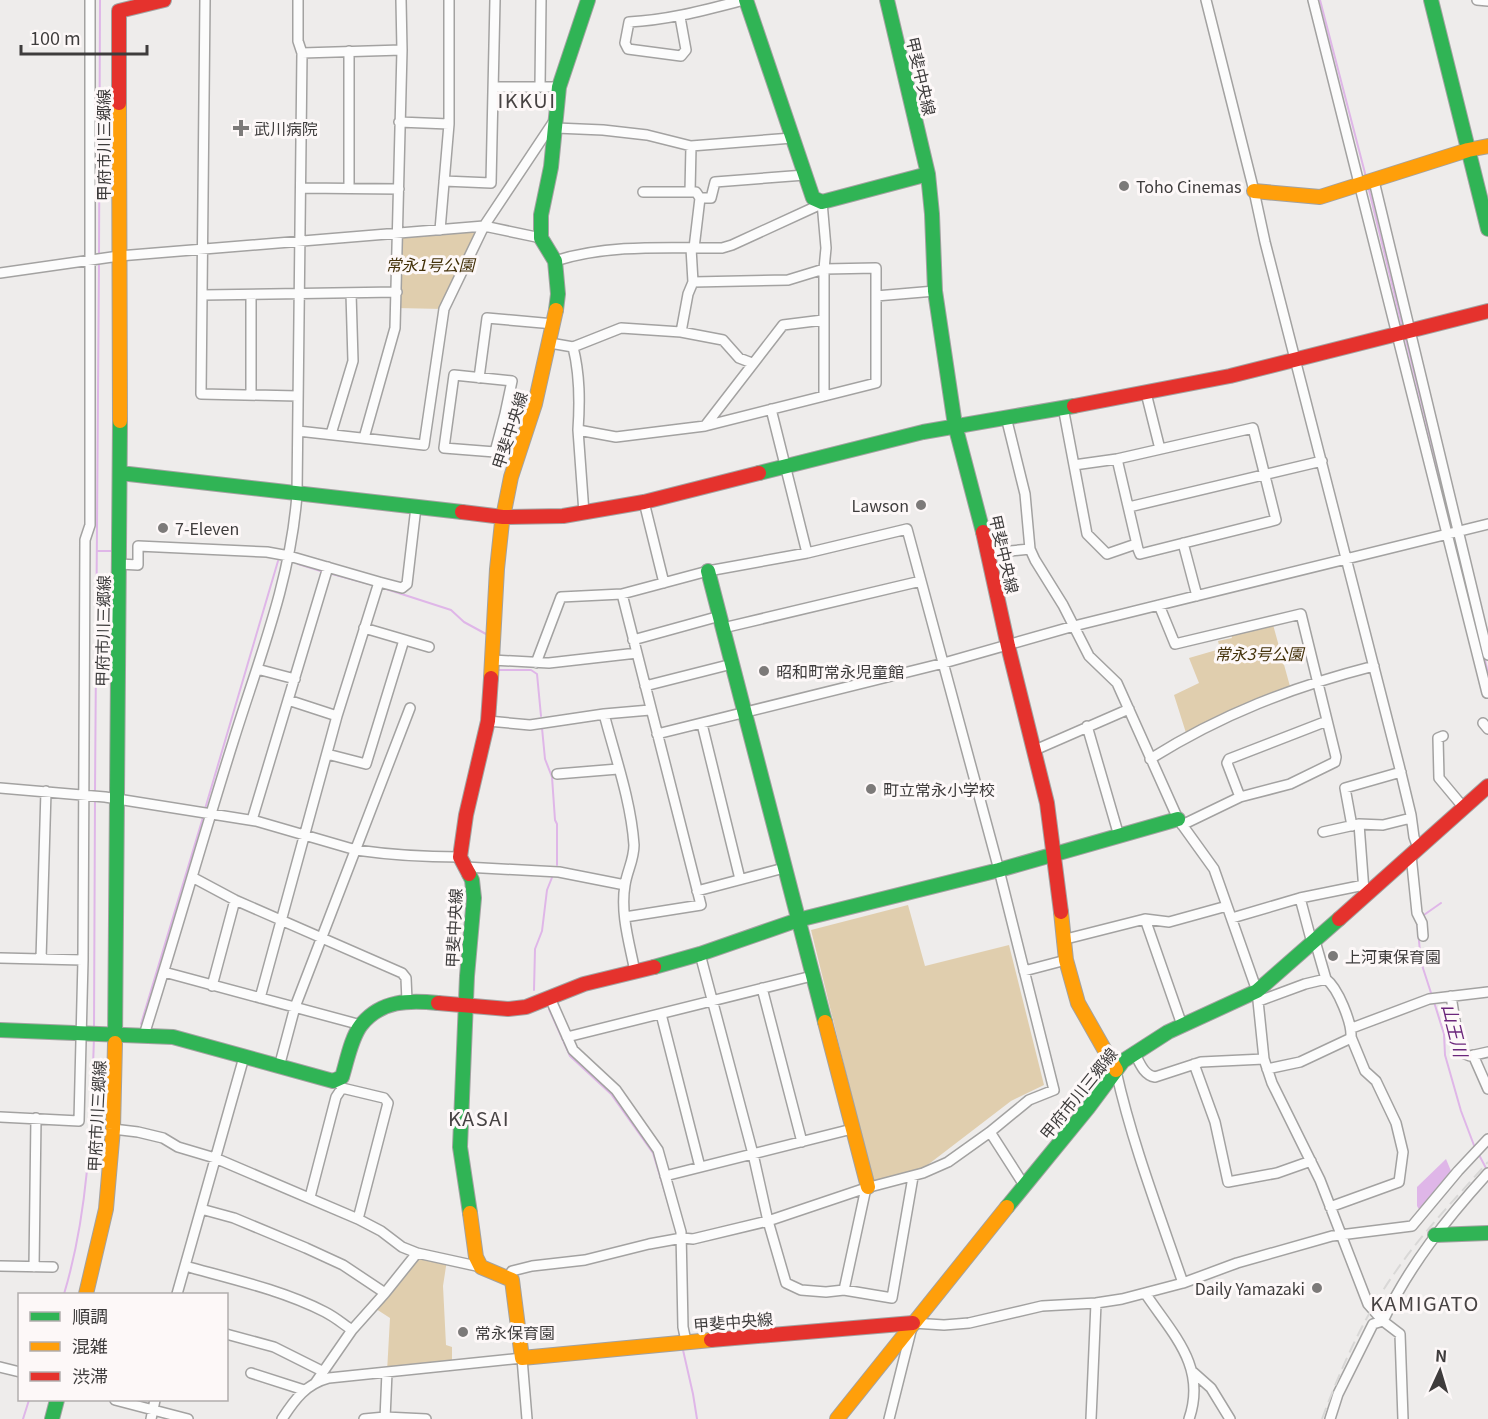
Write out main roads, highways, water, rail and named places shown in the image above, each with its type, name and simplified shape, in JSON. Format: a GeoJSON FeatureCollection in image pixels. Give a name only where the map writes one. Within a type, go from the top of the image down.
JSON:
{"type":"FeatureCollection","features":[{"type":"Feature","properties":{"kind":"main road","name":"甲府市川三郷線"},"geometry":{"type":"LineString","coordinates":[[86,1293],[106,1209],[113,1129],[110,1034],[111,797],[120,473],[119,5],[164,0]]}},
{"type":"Feature","properties":{"kind":"main road","name":"甲斐中央線"},"geometry":{"type":"LineString","coordinates":[[588,0],[559,87],[551,167],[542,204],[541,238],[555,261],[558,294],[550,343],[530,420],[511,477],[503,517],[497,569],[488,721],[466,815],[463,862],[472,880],[474,898],[466,1005],[460,1147],[476,1257],[481,1267],[512,1280],[515,1289],[522,1358],[913,1323]]}},
{"type":"Feature","properties":{"kind":"main road"},"geometry":{"type":"LineString","coordinates":[[745,0],[813,198],[822,201],[928,174]]}},
{"type":"Feature","properties":{"kind":"main road","name":"甲斐中央線"},"geometry":{"type":"LineString","coordinates":[[887,0],[928,174],[935,291],[955,425],[989,553],[1008,646],[1047,803],[1066,960],[1078,1003],[1116,1070]]}},
{"type":"Feature","properties":{"kind":"main road"},"geometry":{"type":"LineString","coordinates":[[1431,0],[1488,229]]}},
{"type":"Feature","properties":{"kind":"main road"},"geometry":{"type":"LineString","coordinates":[[1254,191],[1320,197],[1468,150],[1488,146]]}},
{"type":"Feature","properties":{"kind":"main road"},"geometry":{"type":"LineString","coordinates":[[120,473],[503,517],[525,518],[584,513],[644,502],[955,425],[1146,393],[1230,376],[1488,311]]}},
{"type":"Feature","properties":{"kind":"main road"},"geometry":{"type":"LineString","coordinates":[[708,571],[867,1188]]}},
{"type":"Feature","properties":{"kind":"main road","name":"甲府市川三郷線"},"geometry":{"type":"LineString","coordinates":[[837,1419],[1088,1108],[1123,1061],[1134,1052],[1182,1025],[1258,996],[1364,891],[1415,851],[1488,786]]}},
{"type":"Feature","properties":{"kind":"main road"},"geometry":{"type":"LineString","coordinates":[[0,1030],[173,1037],[340,1084],[361,1025],[381,1008],[396,1002],[407,1000],[517,1009],[584,984],[700,954],[798,920],[1180,822]]}},
{"type":"Feature","properties":{"kind":"main road"},"geometry":{"type":"LineString","coordinates":[[1435,1235],[1488,1233]]}},
{"type":"Feature","properties":{"kind":"main road"},"geometry":{"type":"LineString","coordinates":[[52,1419],[57,1401]]}},
{"type":"Feature","properties":{"kind":"waterway"},"geometry":{"type":"LineString","coordinates":[[99,255],[100,0]]}},
{"type":"Feature","properties":{"kind":"waterway"},"geometry":{"type":"LineString","coordinates":[[1320,0],[1366,177]]}},
{"type":"Feature","properties":{"kind":"waterway"},"geometry":{"type":"LineString","coordinates":[[1368,186],[1402,325]]}},
{"type":"Feature","properties":{"kind":"waterway"},"geometry":{"type":"LineString","coordinates":[[95,792],[99,261]]}},
{"type":"Feature","properties":{"kind":"waterway"},"geometry":{"type":"LineString","coordinates":[[1406,340],[1452,526]]}},
{"type":"Feature","properties":{"kind":"waterway"},"geometry":{"type":"LineString","coordinates":[[1455,539],[1476,624]]}},
{"type":"Feature","properties":{"kind":"waterway"},"geometry":{"type":"LineString","coordinates":[[97,551],[111,551]]}},
{"type":"Feature","properties":{"kind":"waterway"},"geometry":{"type":"LineString","coordinates":[[205,809],[278,561]]}},
{"type":"Feature","properties":{"kind":"waterway"},"geometry":{"type":"LineString","coordinates":[[298,564],[324,572]]}},
{"type":"Feature","properties":{"kind":"waterway"},"geometry":{"type":"LineString","coordinates":[[332,574],[373,585]]}},
{"type":"Feature","properties":{"kind":"waterway"},"geometry":{"type":"LineString","coordinates":[[383,588],[451,610],[464,622],[486,634]]}},
{"type":"Feature","properties":{"kind":"waterway"},"geometry":{"type":"LineString","coordinates":[[1484,656],[1488,673]]}},
{"type":"Feature","properties":{"kind":"waterway"},"geometry":{"type":"LineString","coordinates":[[497,670],[531,670],[537,674],[541,716]]}},
{"type":"Feature","properties":{"kind":"waterway"},"geometry":{"type":"LineString","coordinates":[[542,728],[545,759],[552,777],[557,824],[557,865]]}},
{"type":"Feature","properties":{"kind":"waterway"},"geometry":{"type":"LineString","coordinates":[[94,1029],[95,798]]}},
{"type":"Feature","properties":{"kind":"waterway"},"geometry":{"type":"LineString","coordinates":[[141,1024],[204,814]]}},
{"type":"Feature","properties":{"kind":"waterway"},"geometry":{"type":"LineString","coordinates":[[534,990],[535,949],[542,931],[547,890],[553,875]]}},
{"type":"Feature","properties":{"kind":"waterway","name":"山王川"},"geometry":{"type":"LineString","coordinates":[[1421,917],[1441,903]]}},
{"type":"Feature","properties":{"kind":"waterway","name":"山王川"},"geometry":{"type":"LineString","coordinates":[[1417,920],[1421,962],[1432,996]]}},
{"type":"Feature","properties":{"kind":"waterway","name":"山王川"},"geometry":{"type":"LineString","coordinates":[[1434,1002],[1444,1034],[1445,1055],[1461,1111],[1475,1148]]}},
{"type":"Feature","properties":{"kind":"waterway"},"geometry":{"type":"LineString","coordinates":[[549,1009],[570,1056],[611,1094],[653,1153],[673,1219]]}},
{"type":"Feature","properties":{"kind":"waterway"},"geometry":{"type":"LineString","coordinates":[[64,1293],[84,1199],[90,1135],[94,1038]]}},
{"type":"Feature","properties":{"kind":"waterway"},"geometry":{"type":"LineString","coordinates":[[93,1064],[108,1060]]}},
{"type":"Feature","properties":{"kind":"waterway","name":"山王川"},"geometry":{"type":"LineString","coordinates":[[1478,1153],[1487,1170]]}},
{"type":"Feature","properties":{"kind":"waterway"},"geometry":{"type":"LineString","coordinates":[[679,1326],[680,1339]]}},
{"type":"Feature","properties":{"kind":"waterway"},"geometry":{"type":"LineString","coordinates":[[683,1350],[697,1419]]}},
{"type":"Feature","properties":{"kind":"waterway"},"geometry":{"type":"LineString","coordinates":[[23,1419],[29,1401]]}},
{"type":"Feature","properties":{"kind":"railway"},"geometry":{"type":"LineString","coordinates":[[1322,1419],[1354,1343],[1384,1288],[1440,1215],[1488,1162]]}},
{"type":"Feature","properties":{"kind":"place","name":"武川病院"},"geometry":{"type":"Point","coordinates":[241,128]}},
{"type":"Feature","properties":{"kind":"place","name":"Toho Cinemas"},"geometry":{"type":"Point","coordinates":[1124,186]}},
{"type":"Feature","properties":{"kind":"place","name":"Lawson"},"geometry":{"type":"Point","coordinates":[921,505]}},
{"type":"Feature","properties":{"kind":"place","name":"7-Eleven"},"geometry":{"type":"Point","coordinates":[163,528]}},
{"type":"Feature","properties":{"kind":"place","name":"昭和町常永児童館"},"geometry":{"type":"Point","coordinates":[764,671]}},
{"type":"Feature","properties":{"kind":"place","name":"町立常永小学校"},"geometry":{"type":"Point","coordinates":[871,789]}},
{"type":"Feature","properties":{"kind":"place","name":"上河東保育園"},"geometry":{"type":"Point","coordinates":[1333,956]}},
{"type":"Feature","properties":{"kind":"place","name":"Daily Yamazaki"},"geometry":{"type":"Point","coordinates":[1317,1288]}},
{"type":"Feature","properties":{"kind":"place","name":"常永保育園"},"geometry":{"type":"Point","coordinates":[463,1332]}},
{"type":"Feature","properties":{"kind":"district","name":"IKKUI"},"geometry":{"type":"Point","coordinates":[527,99]}},
{"type":"Feature","properties":{"kind":"district","name":"KASAI"},"geometry":{"type":"Point","coordinates":[479,1117]}},
{"type":"Feature","properties":{"kind":"district","name":"KAMIGATO"},"geometry":{"type":"Point","coordinates":[1425,1302]}},
{"type":"Feature","properties":{"kind":"park label","name":"常永1号公園"},"geometry":{"type":"Point","coordinates":[430,264]}},
{"type":"Feature","properties":{"kind":"park label","name":"常永3号公園"},"geometry":{"type":"Point","coordinates":[1259,653]}}]}
